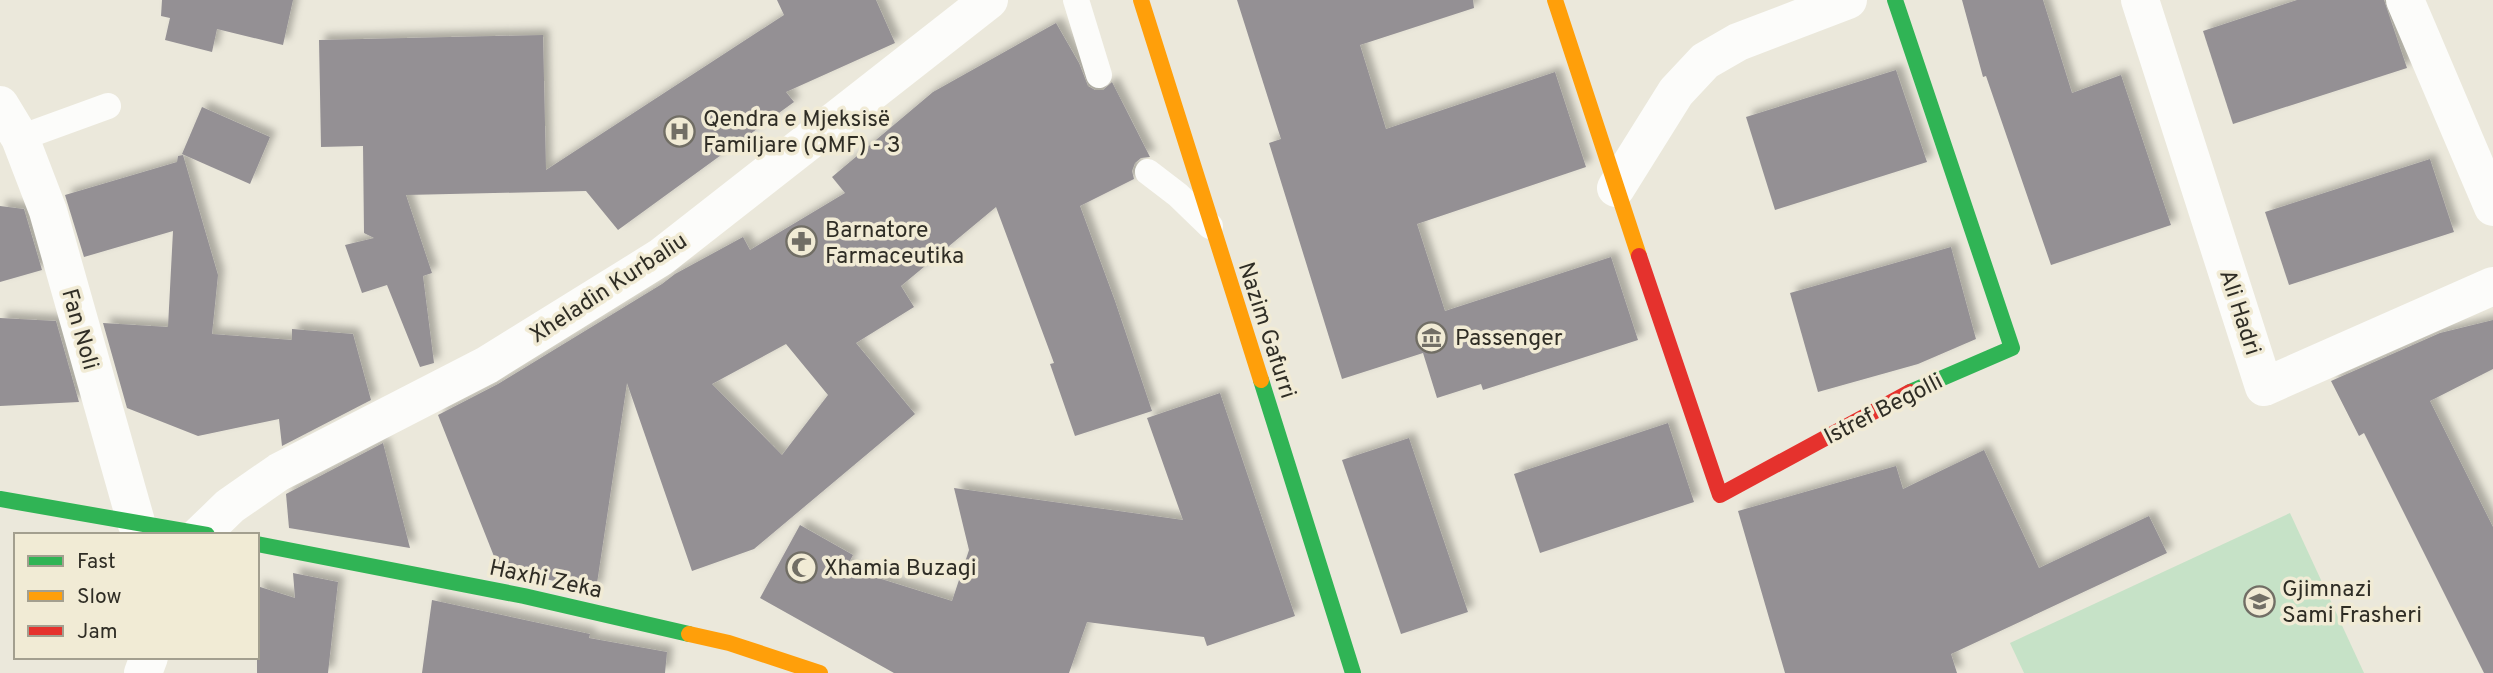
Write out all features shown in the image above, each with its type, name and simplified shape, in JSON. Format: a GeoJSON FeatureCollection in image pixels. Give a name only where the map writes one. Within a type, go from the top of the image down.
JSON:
{"type":"FeatureCollection","features":[{"type":"Feature","properties":{"kind":"street","name":"Xheladin Kurbaliu"},"geometry":{"type":"LineString","coordinates":[[203,533],[229,506],[279,472],[487,365],[661,257],[989,0]]}},
{"type":"Feature","properties":{"kind":"street","name":"Nazim Gafurri"},"geometry":{"type":"LineString","coordinates":[[1141,0],[1353,673]]}},
{"type":"Feature","properties":{"kind":"street","name":"Istref Begolli"},"geometry":{"type":"LineString","coordinates":[[1555,0],[1720,495],[1915,389],[2012,348],[1895,0]]}},
{"type":"Feature","properties":{"kind":"street"},"geometry":{"type":"LineString","coordinates":[[1616,188],[1676,92],[1705,61],[1738,43],[1848,0]]}},
{"type":"Feature","properties":{"kind":"street","name":"Ali Hadri"},"geometry":{"type":"LineString","coordinates":[[2140,0],[2264,387],[2493,286]]}},
{"type":"Feature","properties":{"kind":"street"},"geometry":{"type":"LineString","coordinates":[[2405,0],[2493,207]]}},
{"type":"Feature","properties":{"kind":"street","name":"Fan Noli"},"geometry":{"type":"LineString","coordinates":[[0,105],[20,138],[48,211],[136,522]]}},
{"type":"Feature","properties":{"kind":"street"},"geometry":{"type":"LineString","coordinates":[[0,499],[196,533]]}},
{"type":"Feature","properties":{"kind":"street","name":"Haxhi Zeka"},"geometry":{"type":"LineString","coordinates":[[259,544],[524,596],[729,643],[820,673]]}},
{"type":"Feature","properties":{"kind":"lane"},"geometry":{"type":"LineString","coordinates":[[1076,0],[1099,75]]}},
{"type":"Feature","properties":{"kind":"lane"},"geometry":{"type":"LineString","coordinates":[[20,138],[107,106]]}},
{"type":"Feature","properties":{"kind":"lane"},"geometry":{"type":"LineString","coordinates":[[1148,172],[1178,195],[1211,227]]}},
{"type":"Feature","properties":{"kind":"green space"},"geometry":{"type":"Polygon","coordinates":[[[2290,513],[2364,673],[2024,673],[2010,643],[2290,513]]]}},
{"type":"Feature","properties":{"kind":"building"},"geometry":{"type":"Polygon","coordinates":[[[162,0],[293,0],[283,45],[217,29],[212,52],[165,40],[170,18],[161,16],[162,0]]]}},
{"type":"Feature","properties":{"kind":"building"},"geometry":{"type":"Polygon","coordinates":[[[777,0],[876,0],[895,43],[786,92],[794,102],[618,230],[586,191],[406,195],[432,273],[423,276],[434,363],[420,367],[387,285],[362,293],[345,245],[374,238],[364,233],[363,146],[321,147],[319,40],[543,35],[546,170],[784,15],[777,0]]]}},
{"type":"Feature","properties":{"kind":"building"},"geometry":{"type":"Polygon","coordinates":[[[1237,0],[1473,0],[1474,8],[1360,45],[1386,129],[1555,72],[1586,167],[1417,224],[1445,311],[1611,257],[1638,340],[1483,390],[1481,384],[1437,398],[1423,353],[1342,379],[1269,143],[1281,139],[1237,0]]]}},
{"type":"Feature","properties":{"kind":"building"},"geometry":{"type":"Polygon","coordinates":[[[1962,0],[2043,0],[2072,93],[2121,75],[2171,225],[2051,265],[1986,76],[1983,77],[1962,0]]]}},
{"type":"Feature","properties":{"kind":"building"},"geometry":{"type":"Polygon","coordinates":[[[2297,0],[2384,0],[2407,68],[2233,124],[2203,31],[2297,0]]]}},
{"type":"Feature","properties":{"kind":"building"},"geometry":{"type":"Polygon","coordinates":[[[1056,23],[1079,63],[1088,86],[1103,90],[1112,82],[1150,157],[1141,158],[1135,163],[1132,171],[1134,179],[1080,206],[1152,411],[1075,436],[1050,364],[1054,363],[996,207],[901,286],[914,307],[856,343],[915,414],[754,549],[692,571],[627,383],[596,590],[499,569],[438,415],[498,384],[675,274],[743,237],[750,250],[845,193],[832,177],[933,92],[1056,23]],[[786,344],[712,384],[782,455],[828,395],[786,344]]]}},
{"type":"Feature","properties":{"kind":"building"},"geometry":{"type":"Polygon","coordinates":[[[1896,70],[1927,162],[1775,210],[1746,117],[1896,70]]]}},
{"type":"Feature","properties":{"kind":"building"},"geometry":{"type":"Polygon","coordinates":[[[202,107],[270,137],[250,184],[182,154],[202,107]]]}},
{"type":"Feature","properties":{"kind":"building"},"geometry":{"type":"Polygon","coordinates":[[[183,155],[218,275],[212,334],[292,340],[292,329],[353,334],[371,400],[282,446],[279,419],[198,436],[127,408],[103,323],[168,327],[173,231],[84,257],[65,195],[177,162],[178,156],[183,155]]]}},
{"type":"Feature","properties":{"kind":"building"},"geometry":{"type":"Polygon","coordinates":[[[2430,159],[2454,232],[2289,285],[2265,212],[2430,159]]]}},
{"type":"Feature","properties":{"kind":"building"},"geometry":{"type":"Polygon","coordinates":[[[0,206],[24,209],[42,270],[0,282],[0,206]]]}},
{"type":"Feature","properties":{"kind":"building"},"geometry":{"type":"Polygon","coordinates":[[[1951,247],[1976,339],[1918,364],[1818,392],[1790,293],[1951,247]]]}},
{"type":"Feature","properties":{"kind":"building"},"geometry":{"type":"Polygon","coordinates":[[[0,318],[56,321],[79,402],[0,406],[0,318]]]}},
{"type":"Feature","properties":{"kind":"building"},"geometry":{"type":"Polygon","coordinates":[[[2493,320],[2493,369],[2430,401],[2493,527],[2493,673],[2484,673],[2364,433],[2359,436],[2331,381],[2440,333],[2493,320]]]}},
{"type":"Feature","properties":{"kind":"building"},"geometry":{"type":"Polygon","coordinates":[[[1220,393],[1295,616],[1207,646],[1204,637],[1087,622],[1069,673],[894,673],[760,598],[800,525],[853,555],[846,568],[952,601],[969,550],[954,488],[1183,520],[1147,418],[1220,393]]]}},
{"type":"Feature","properties":{"kind":"building"},"geometry":{"type":"Polygon","coordinates":[[[1668,423],[1694,502],[1540,553],[1514,474],[1668,423]]]}},
{"type":"Feature","properties":{"kind":"building"},"geometry":{"type":"Polygon","coordinates":[[[1409,438],[1468,612],[1401,634],[1342,460],[1409,438]]]}},
{"type":"Feature","properties":{"kind":"building"},"geometry":{"type":"Polygon","coordinates":[[[383,443],[410,548],[289,528],[286,494],[383,443]]]}},
{"type":"Feature","properties":{"kind":"building"},"geometry":{"type":"Polygon","coordinates":[[[1984,450],[2039,568],[2149,516],[2167,553],[1951,654],[1957,673],[1785,673],[1738,511],[1896,466],[1903,489],[1984,450]]]}},
{"type":"Feature","properties":{"kind":"building"},"geometry":{"type":"Polygon","coordinates":[[[293,573],[338,582],[328,673],[257,673],[259,587],[295,598],[293,573]]]}},
{"type":"Feature","properties":{"kind":"building"},"geometry":{"type":"Polygon","coordinates":[[[432,600],[590,634],[589,638],[667,652],[665,673],[422,673],[432,600]]]}},
{"type":"Feature","properties":{"kind":"traffic: fast"},"geometry":{"type":"LineString","coordinates":[[1895,0],[2012,348],[1910,392]]}},
{"type":"Feature","properties":{"kind":"traffic: fast"},"geometry":{"type":"LineString","coordinates":[[1261,380],[1353,673]]}},
{"type":"Feature","properties":{"kind":"traffic: fast"},"geometry":{"type":"LineString","coordinates":[[0,499],[196,533]]}},
{"type":"Feature","properties":{"kind":"traffic: fast"},"geometry":{"type":"LineString","coordinates":[[259,544],[524,596],[689,634]]}},
{"type":"Feature","properties":{"kind":"traffic: slow"},"geometry":{"type":"LineString","coordinates":[[1141,0],[1261,380]]}},
{"type":"Feature","properties":{"kind":"traffic: slow"},"geometry":{"type":"LineString","coordinates":[[1555,0],[1639,256]]}},
{"type":"Feature","properties":{"kind":"traffic: slow"},"geometry":{"type":"LineString","coordinates":[[689,634],[729,643],[820,673]]}},
{"type":"Feature","properties":{"kind":"traffic: jam"},"geometry":{"type":"LineString","coordinates":[[1639,256],[1720,495],[1910,392]]}},
{"type":"Feature","properties":{"kind":"place","name":"Qendra e Mjeksisë Familjare (QMF) - 3"},"geometry":{"type":"Point","coordinates":[680,131]}},
{"type":"Feature","properties":{"kind":"place","name":"Barnatore Farmaceutika"},"geometry":{"type":"Point","coordinates":[802,242]}},
{"type":"Feature","properties":{"kind":"place","name":"Passenger"},"geometry":{"type":"Point","coordinates":[1432,337]}},
{"type":"Feature","properties":{"kind":"place","name":"Xhamia Buzagi"},"geometry":{"type":"Point","coordinates":[801,567]}},
{"type":"Feature","properties":{"kind":"place","name":"Gjimnazi Sami Frasheri"},"geometry":{"type":"Point","coordinates":[2259,601]}}]}
